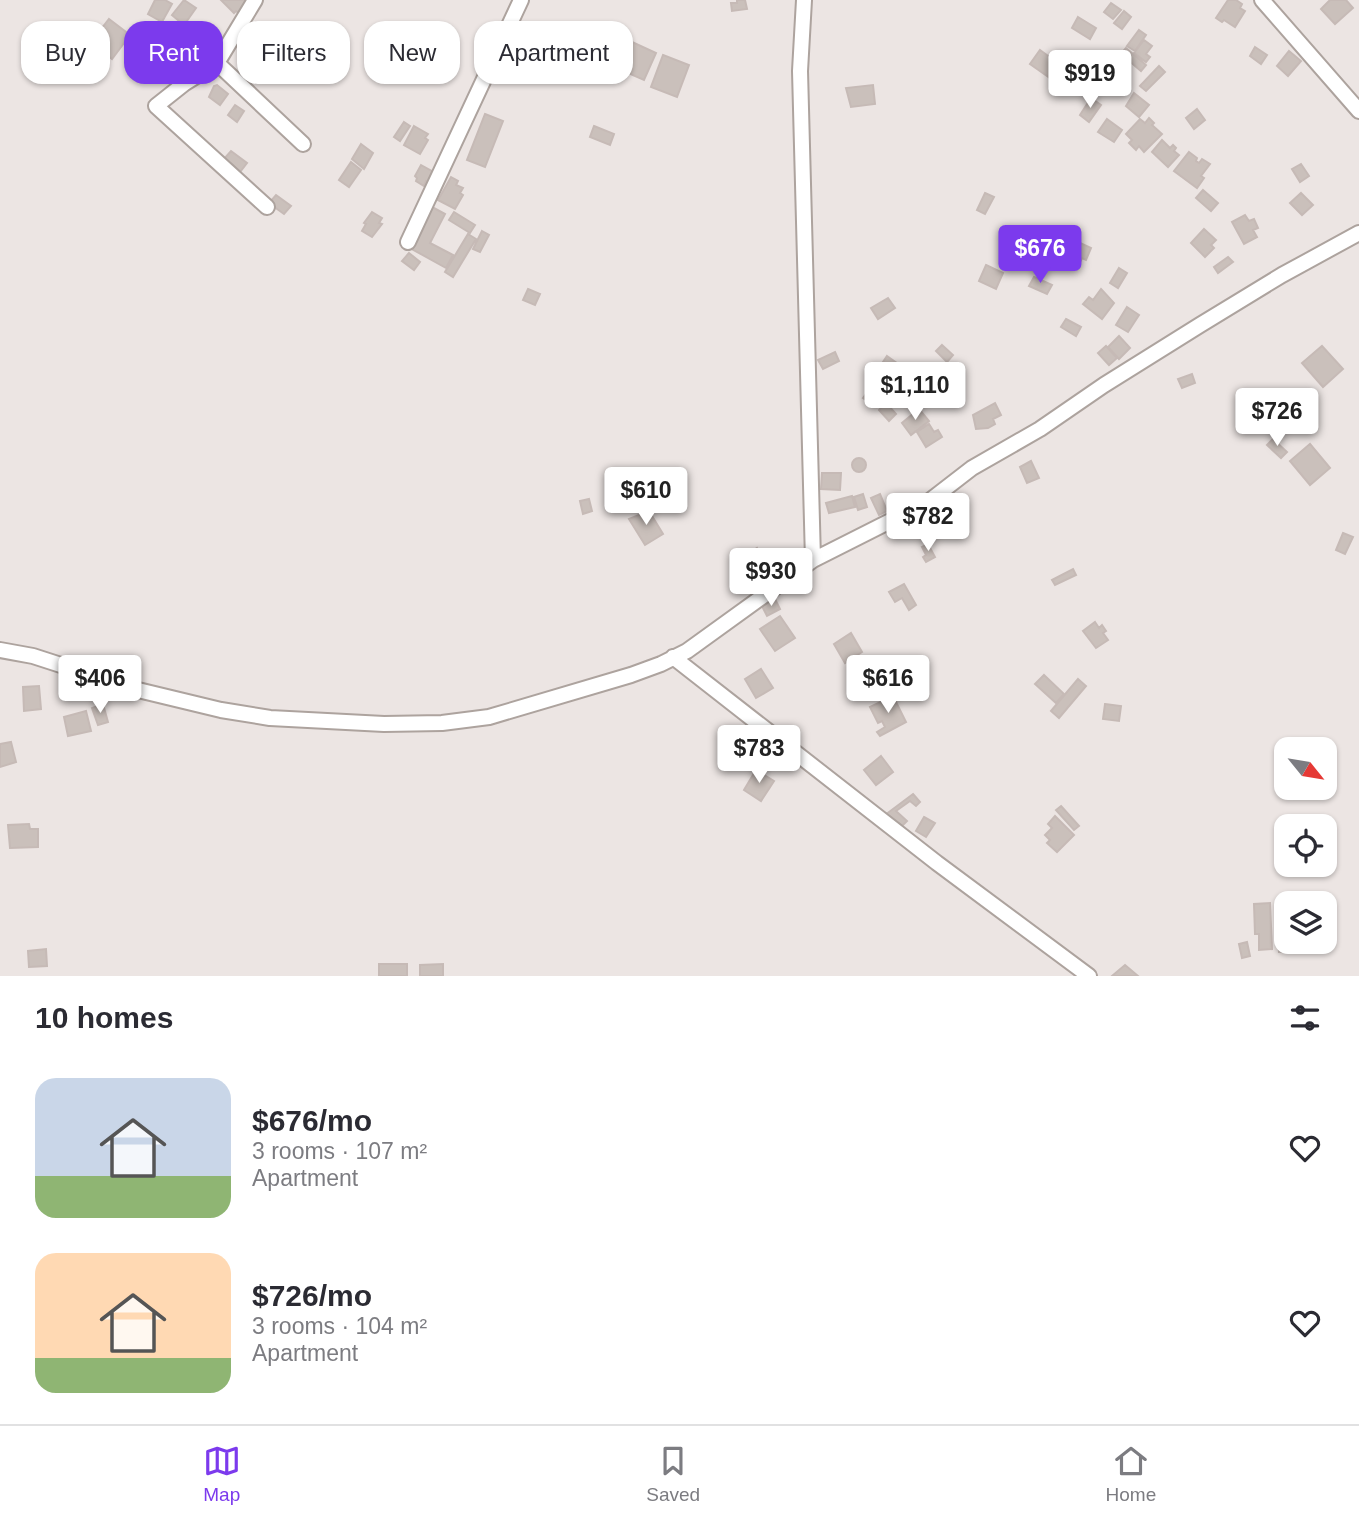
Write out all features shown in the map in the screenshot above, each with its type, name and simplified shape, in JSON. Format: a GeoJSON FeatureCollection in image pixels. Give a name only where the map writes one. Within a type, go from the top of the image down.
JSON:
{"type":"FeatureCollection","features":[{"type":"Feature","properties":{"kind":"street"},"geometry":{"type":"LineString","coordinates":[[223,53],[255,0]]}},
{"type":"Feature","properties":{"kind":"street"},"geometry":{"type":"LineString","coordinates":[[408,242],[522,0]]}},
{"type":"Feature","properties":{"kind":"street"},"geometry":{"type":"LineString","coordinates":[[804,0],[800,71],[813,560]]}},
{"type":"Feature","properties":{"kind":"street"},"geometry":{"type":"LineString","coordinates":[[1262,0],[1359,111]]}},
{"type":"Feature","properties":{"kind":"street"},"geometry":{"type":"LineString","coordinates":[[223,69],[303,144]]}},
{"type":"Feature","properties":{"kind":"street"},"geometry":{"type":"LineString","coordinates":[[184,84],[156,106],[267,207]]}},
{"type":"Feature","properties":{"kind":"street"},"geometry":{"type":"LineString","coordinates":[[0,650],[33,656],[149,693],[221,710],[270,718],[384,724],[442,723],[489,717],[631,675],[687,651],[813,560],[928,502],[972,468],[1040,429],[1200,325],[1282,275],[1359,233]]}},
{"type":"Feature","properties":{"kind":"street"},"geometry":{"type":"LineString","coordinates":[[673,657],[937,863],[1089,976]]}},
{"type":"Feature","properties":{"kind":"building"},"geometry":{"type":"Polygon","coordinates":[[[155,0],[165,0],[172,4],[163,21],[148,14],[155,0]]]}},
{"type":"Feature","properties":{"kind":"building"},"geometry":{"type":"Polygon","coordinates":[[[184,0],[196,8],[187,21],[179,21],[172,15],[184,0]]]}},
{"type":"Feature","properties":{"kind":"building"},"geometry":{"type":"Polygon","coordinates":[[[221,0],[251,0],[240,14],[236,11],[234,13],[221,0]]]}},
{"type":"Feature","properties":{"kind":"building"},"geometry":{"type":"Polygon","coordinates":[[[737,0],[745,0],[747,9],[732,11],[731,3],[737,3],[737,0]]]}},
{"type":"Feature","properties":{"kind":"building"},"geometry":{"type":"Polygon","coordinates":[[[1228,0],[1236,0],[1242,4],[1240,8],[1245,11],[1235,27],[1216,18],[1228,0]]]}},
{"type":"Feature","properties":{"kind":"building"},"geometry":{"type":"Polygon","coordinates":[[[1330,0],[1346,0],[1353,8],[1335,24],[1321,9],[1330,0]]]}},
{"type":"Feature","properties":{"kind":"building"},"geometry":{"type":"Polygon","coordinates":[[[1111,3],[1121,10],[1113,19],[1104,12],[1111,3]]]}},
{"type":"Feature","properties":{"kind":"building"},"geometry":{"type":"Polygon","coordinates":[[[1124,11],[1131,17],[1122,29],[1114,23],[1124,11]]]}},
{"type":"Feature","properties":{"kind":"building"},"geometry":{"type":"Polygon","coordinates":[[[1078,17],[1096,28],[1090,39],[1072,28],[1078,17]]]}},
{"type":"Feature","properties":{"kind":"building"},"geometry":{"type":"Polygon","coordinates":[[[109,19],[124,30],[124,43],[112,59],[110,21],[107,21],[109,19]]]}},
{"type":"Feature","properties":{"kind":"building"},"geometry":{"type":"Polygon","coordinates":[[[1139,30],[1146,35],[1135,51],[1127,46],[1139,30]]]}},
{"type":"Feature","properties":{"kind":"building"},"geometry":{"type":"Polygon","coordinates":[[[1144,40],[1152,46],[1146,54],[1150,57],[1146,62],[1134,53],[1144,40]]]}},
{"type":"Feature","properties":{"kind":"building"},"geometry":{"type":"Polygon","coordinates":[[[633,42],[656,53],[644,80],[633,75],[633,42]]]}},
{"type":"Feature","properties":{"kind":"building"},"geometry":{"type":"Polygon","coordinates":[[[1255,47],[1267,55],[1261,64],[1250,56],[1255,47]]]}},
{"type":"Feature","properties":{"kind":"building"},"geometry":{"type":"Polygon","coordinates":[[[1126,48],[1146,65],[1141,71],[1121,54],[1126,48]]]}},
{"type":"Feature","properties":{"kind":"building"},"geometry":{"type":"Polygon","coordinates":[[[1040,50],[1059,64],[1050,78],[1030,64],[1040,50]]]}},
{"type":"Feature","properties":{"kind":"building"},"geometry":{"type":"Polygon","coordinates":[[[1289,51],[1301,61],[1288,76],[1277,66],[1289,51]]]}},
{"type":"Feature","properties":{"kind":"building"},"geometry":{"type":"Polygon","coordinates":[[[663,55],[689,65],[677,97],[651,87],[663,55]]]}},
{"type":"Feature","properties":{"kind":"building"},"geometry":{"type":"Polygon","coordinates":[[[1159,66],[1165,72],[1146,91],[1140,86],[1159,66]]]}},
{"type":"Feature","properties":{"kind":"building"},"geometry":{"type":"Polygon","coordinates":[[[217,85],[228,94],[220,105],[209,97],[217,85]]]}},
{"type":"Feature","properties":{"kind":"building"},"geometry":{"type":"Polygon","coordinates":[[[873,85],[875,104],[851,107],[846,88],[873,85]]]}},
{"type":"Feature","properties":{"kind":"building"},"geometry":{"type":"Polygon","coordinates":[[[1134,93],[1149,105],[1139,117],[1126,106],[1134,93]]]}},
{"type":"Feature","properties":{"kind":"building"},"geometry":{"type":"Polygon","coordinates":[[[1091,98],[1101,105],[1089,122],[1080,115],[1091,98]]]}},
{"type":"Feature","properties":{"kind":"building"},"geometry":{"type":"Polygon","coordinates":[[[235,105],[244,111],[237,122],[228,115],[235,105]]]}},
{"type":"Feature","properties":{"kind":"building"},"geometry":{"type":"Polygon","coordinates":[[[1197,109],[1205,120],[1194,129],[1186,118],[1197,109]]]}},
{"type":"Feature","properties":{"kind":"building"},"geometry":{"type":"Polygon","coordinates":[[[485,114],[503,121],[485,167],[467,160],[485,114]]]}},
{"type":"Feature","properties":{"kind":"building"},"geometry":{"type":"Polygon","coordinates":[[[1149,118],[1162,134],[1144,152],[1139,146],[1136,150],[1129,143],[1132,140],[1126,134],[1140,119],[1145,123],[1149,118]]]}},
{"type":"Feature","properties":{"kind":"building"},"geometry":{"type":"Polygon","coordinates":[[[1107,119],[1122,130],[1114,142],[1098,132],[1107,119]]]}},
{"type":"Feature","properties":{"kind":"building"},"geometry":{"type":"Polygon","coordinates":[[[404,122],[410,126],[400,141],[394,137],[404,122]]]}},
{"type":"Feature","properties":{"kind":"building"},"geometry":{"type":"Polygon","coordinates":[[[414,126],[428,134],[425,138],[428,140],[420,154],[404,145],[414,126]]]}},
{"type":"Feature","properties":{"kind":"building"},"geometry":{"type":"Polygon","coordinates":[[[594,126],[614,134],[610,145],[590,137],[594,126]]]}},
{"type":"Feature","properties":{"kind":"building"},"geometry":{"type":"Polygon","coordinates":[[[1162,140],[1170,148],[1173,145],[1176,148],[1174,151],[1179,155],[1168,167],[1152,152],[1162,140]]]}},
{"type":"Feature","properties":{"kind":"building"},"geometry":{"type":"Polygon","coordinates":[[[361,144],[373,153],[364,169],[352,159],[361,144]]]}},
{"type":"Feature","properties":{"kind":"building"},"geometry":{"type":"Polygon","coordinates":[[[231,151],[247,163],[240,172],[224,159],[231,151]]]}},
{"type":"Feature","properties":{"kind":"building"},"geometry":{"type":"Polygon","coordinates":[[[1189,152],[1199,163],[1202,159],[1210,164],[1201,176],[1204,178],[1197,188],[1174,171],[1189,152]]]}},
{"type":"Feature","properties":{"kind":"building"},"geometry":{"type":"Polygon","coordinates":[[[351,162],[361,170],[349,187],[339,180],[351,162]]]}},
{"type":"Feature","properties":{"kind":"building"},"geometry":{"type":"Polygon","coordinates":[[[1301,164],[1309,176],[1300,182],[1292,169],[1301,164]]]}},
{"type":"Feature","properties":{"kind":"building"},"geometry":{"type":"Polygon","coordinates":[[[421,165],[437,174],[432,184],[426,181],[424,186],[416,181],[415,176],[421,165]]]}},
{"type":"Feature","properties":{"kind":"building"},"geometry":{"type":"Polygon","coordinates":[[[451,177],[458,181],[456,185],[463,188],[460,193],[463,195],[455,209],[438,200],[451,177]]]}},
{"type":"Feature","properties":{"kind":"building"},"geometry":{"type":"Polygon","coordinates":[[[1203,190],[1218,203],[1211,211],[1196,198],[1203,190]]]}},
{"type":"Feature","properties":{"kind":"building"},"geometry":{"type":"Polygon","coordinates":[[[985,193],[994,197],[985,214],[977,210],[985,193]]]}},
{"type":"Feature","properties":{"kind":"building"},"geometry":{"type":"Polygon","coordinates":[[[1301,193],[1313,205],[1302,215],[1290,203],[1301,193]]]}},
{"type":"Feature","properties":{"kind":"building"},"geometry":{"type":"Polygon","coordinates":[[[276,195],[291,206],[284,214],[269,203],[276,195]]]}},
{"type":"Feature","properties":{"kind":"building"},"geometry":{"type":"Polygon","coordinates":[[[432,207],[445,214],[430,243],[453,255],[446,268],[410,248],[432,207]]]}},
{"type":"Feature","properties":{"kind":"building"},"geometry":{"type":"Polygon","coordinates":[[[372,212],[382,218],[379,223],[382,224],[372,237],[362,231],[372,212]]]}},
{"type":"Feature","properties":{"kind":"building"},"geometry":{"type":"Polygon","coordinates":[[[454,212],[475,225],[470,233],[449,220],[454,212]]]}},
{"type":"Feature","properties":{"kind":"building"},"geometry":{"type":"Polygon","coordinates":[[[1245,215],[1249,221],[1254,219],[1258,228],[1253,230],[1257,237],[1244,244],[1232,222],[1245,215]]]}},
{"type":"Feature","properties":{"kind":"building"},"geometry":{"type":"Polygon","coordinates":[[[1204,229],[1216,240],[1211,245],[1214,248],[1205,257],[1191,243],[1204,229]]]}},
{"type":"Feature","properties":{"kind":"building"},"geometry":{"type":"Polygon","coordinates":[[[482,231],[489,235],[480,252],[473,249],[482,231]]]}},
{"type":"Feature","properties":{"kind":"building"},"geometry":{"type":"Polygon","coordinates":[[[468,234],[476,239],[453,277],[445,272],[468,234]]]}},
{"type":"Feature","properties":{"kind":"building"},"geometry":{"type":"Polygon","coordinates":[[[1050,238],[1072,249],[1065,263],[1047,253],[1051,245],[1047,243],[1050,238]]]}},
{"type":"Feature","properties":{"kind":"building"},"geometry":{"type":"Polygon","coordinates":[[[1080,243],[1091,248],[1086,260],[1082,258],[1077,269],[1073,267],[1078,257],[1074,255],[1080,243]]]}},
{"type":"Feature","properties":{"kind":"building"},"geometry":{"type":"Polygon","coordinates":[[[409,253],[420,262],[414,270],[402,261],[409,253]]]}},
{"type":"Feature","properties":{"kind":"building"},"geometry":{"type":"Polygon","coordinates":[[[1228,257],[1233,262],[1218,273],[1214,267],[1228,257]]]}},
{"type":"Feature","properties":{"kind":"building"},"geometry":{"type":"Polygon","coordinates":[[[986,265],[1003,273],[996,289],[979,281],[986,265]]]}},
{"type":"Feature","properties":{"kind":"building"},"geometry":{"type":"Polygon","coordinates":[[[1119,268],[1127,273],[1118,288],[1110,283],[1119,268]]]}},
{"type":"Feature","properties":{"kind":"building"},"geometry":{"type":"Polygon","coordinates":[[[1034,277],[1052,285],[1047,294],[1029,286],[1034,277]]]}},
{"type":"Feature","properties":{"kind":"building"},"geometry":{"type":"Polygon","coordinates":[[[528,289],[540,294],[535,305],[523,300],[528,289]]]}},
{"type":"Feature","properties":{"kind":"building"},"geometry":{"type":"Polygon","coordinates":[[[1101,289],[1114,303],[1102,319],[1083,304],[1089,297],[1093,300],[1101,289]]]}},
{"type":"Feature","properties":{"kind":"building"},"geometry":{"type":"Polygon","coordinates":[[[888,298],[895,308],[878,319],[871,308],[888,298]]]}},
{"type":"Feature","properties":{"kind":"building"},"geometry":{"type":"Polygon","coordinates":[[[1127,307],[1139,315],[1128,332],[1116,325],[1127,307]]]}},
{"type":"Feature","properties":{"kind":"building"},"geometry":{"type":"Polygon","coordinates":[[[1066,319],[1081,327],[1076,336],[1061,327],[1066,319]]]}},
{"type":"Feature","properties":{"kind":"building"},"geometry":{"type":"Polygon","coordinates":[[[1119,336],[1130,348],[1119,359],[1108,347],[1119,336]]]}},
{"type":"Feature","properties":{"kind":"building"},"geometry":{"type":"Polygon","coordinates":[[[942,345],[953,355],[947,362],[936,351],[942,345]]]}},
{"type":"Feature","properties":{"kind":"building"},"geometry":{"type":"Polygon","coordinates":[[[1106,346],[1117,358],[1109,365],[1098,353],[1106,346]]]}},
{"type":"Feature","properties":{"kind":"building"},"geometry":{"type":"Polygon","coordinates":[[[1322,346],[1343,369],[1323,387],[1302,363],[1322,346]]]}},
{"type":"Feature","properties":{"kind":"building"},"geometry":{"type":"Polygon","coordinates":[[[835,352],[839,361],[823,369],[818,360],[835,352]]]}},
{"type":"Feature","properties":{"kind":"building"},"geometry":{"type":"Polygon","coordinates":[[[887,356],[901,366],[895,374],[881,365],[887,356]]]}},
{"type":"Feature","properties":{"kind":"building"},"geometry":{"type":"Polygon","coordinates":[[[880,365],[894,375],[889,383],[875,373],[880,365]]]}},
{"type":"Feature","properties":{"kind":"building"},"geometry":{"type":"Polygon","coordinates":[[[1192,374],[1195,383],[1182,388],[1178,379],[1192,374]]]}},
{"type":"Feature","properties":{"kind":"building"},"geometry":{"type":"Polygon","coordinates":[[[869,390],[882,399],[876,407],[863,398],[869,390]]]}},
{"type":"Feature","properties":{"kind":"building"},"geometry":{"type":"Polygon","coordinates":[[[886,403],[896,414],[889,421],[879,410],[886,403]]]}},
{"type":"Feature","properties":{"kind":"building"},"geometry":{"type":"Polygon","coordinates":[[[995,403],[1001,415],[993,419],[995,424],[976,429],[973,415],[995,403]]]}},
{"type":"Feature","properties":{"kind":"building"},"geometry":{"type":"Polygon","coordinates":[[[919,409],[929,421],[911,435],[902,423],[919,409]]]}},
{"type":"Feature","properties":{"kind":"building"},"geometry":{"type":"Polygon","coordinates":[[[929,424],[934,432],[938,430],[942,437],[926,447],[917,432],[929,424]]]}},
{"type":"Feature","properties":{"kind":"building"},"geometry":{"type":"Polygon","coordinates":[[[1273,439],[1287,452],[1281,458],[1267,445],[1273,439]]]}},
{"type":"Feature","properties":{"kind":"building"},"geometry":{"type":"Polygon","coordinates":[[[1310,444],[1330,468],[1310,485],[1290,461],[1310,444]]]}},
{"type":"Feature","properties":{"kind":"building"},"geometry":{"type":"Polygon","coordinates":[[[859,458],[864,460],[864,470],[859,472],[854,470],[852,465],[854,460],[859,458]]]}},
{"type":"Feature","properties":{"kind":"building"},"geometry":{"type":"Polygon","coordinates":[[[1031,461],[1039,478],[1027,483],[1020,467],[1031,461]]]}},
{"type":"Feature","properties":{"kind":"building"},"geometry":{"type":"Polygon","coordinates":[[[822,473],[841,473],[840,490],[821,489],[822,473]]]}},
{"type":"Feature","properties":{"kind":"building"},"geometry":{"type":"Polygon","coordinates":[[[863,494],[867,507],[858,510],[854,497],[863,494]]]}},
{"type":"Feature","properties":{"kind":"building"},"geometry":{"type":"Polygon","coordinates":[[[880,494],[887,511],[879,515],[871,498],[880,494]]]}},
{"type":"Feature","properties":{"kind":"building"},"geometry":{"type":"Polygon","coordinates":[[[852,496],[855,507],[829,513],[826,503],[852,496]]]}},
{"type":"Feature","properties":{"kind":"building"},"geometry":{"type":"Polygon","coordinates":[[[589,499],[592,511],[583,514],[580,501],[589,499]]]}},
{"type":"Feature","properties":{"kind":"building"},"geometry":{"type":"Polygon","coordinates":[[[649,511],[663,534],[645,545],[629,519],[649,511]]]}},
{"type":"Feature","properties":{"kind":"building"},"geometry":{"type":"Polygon","coordinates":[[[1343,533],[1353,537],[1345,554],[1336,550],[1343,533]]]}},
{"type":"Feature","properties":{"kind":"building"},"geometry":{"type":"Polygon","coordinates":[[[928,544],[935,557],[926,562],[922,547],[928,544]]]}},
{"type":"Feature","properties":{"kind":"building"},"geometry":{"type":"Polygon","coordinates":[[[757,548],[767,563],[742,580],[732,565],[757,548]]]}},
{"type":"Feature","properties":{"kind":"building"},"geometry":{"type":"Polygon","coordinates":[[[1073,569],[1076,575],[1055,585],[1052,580],[1073,569]]]}},
{"type":"Feature","properties":{"kind":"building"},"geometry":{"type":"Polygon","coordinates":[[[904,584],[916,605],[909,610],[902,598],[895,602],[889,592],[904,584]]]}},
{"type":"Feature","properties":{"kind":"building"},"geometry":{"type":"Polygon","coordinates":[[[775,599],[780,609],[767,616],[762,606],[775,599]]]}},
{"type":"Feature","properties":{"kind":"building"},"geometry":{"type":"Polygon","coordinates":[[[780,616],[795,638],[775,651],[760,629],[780,616]]]}},
{"type":"Feature","properties":{"kind":"building"},"geometry":{"type":"Polygon","coordinates":[[[1095,622],[1099,628],[1102,625],[1108,640],[1096,648],[1083,631],[1095,622]]]}},
{"type":"Feature","properties":{"kind":"building"},"geometry":{"type":"Polygon","coordinates":[[[851,633],[862,652],[845,663],[834,644],[851,633]]]}},
{"type":"Feature","properties":{"kind":"building"},"geometry":{"type":"Polygon","coordinates":[[[761,669],[773,688],[756,698],[745,679],[761,669]]]}},
{"type":"Feature","properties":{"kind":"building"},"geometry":{"type":"Polygon","coordinates":[[[1044,675],[1064,694],[1056,703],[1035,684],[1044,675]]]}},
{"type":"Feature","properties":{"kind":"building"},"geometry":{"type":"Polygon","coordinates":[[[1078,679],[1086,686],[1059,718],[1051,711],[1078,679]]]}},
{"type":"Feature","properties":{"kind":"building"},"geometry":{"type":"Polygon","coordinates":[[[39,686],[41,709],[24,711],[23,687],[39,686]]]}},
{"type":"Feature","properties":{"kind":"building"},"geometry":{"type":"Polygon","coordinates":[[[893,696],[906,722],[880,736],[877,732],[885,727],[882,721],[878,723],[870,707],[893,696]]]}},
{"type":"Feature","properties":{"kind":"building"},"geometry":{"type":"Polygon","coordinates":[[[103,704],[108,722],[98,725],[92,708],[103,704]]]}},
{"type":"Feature","properties":{"kind":"building"},"geometry":{"type":"Polygon","coordinates":[[[1105,704],[1121,706],[1119,721],[1103,719],[1105,704]]]}},
{"type":"Feature","properties":{"kind":"building"},"geometry":{"type":"Polygon","coordinates":[[[86,711],[91,731],[68,736],[64,717],[86,711]]]}},
{"type":"Feature","properties":{"kind":"building"},"geometry":{"type":"Polygon","coordinates":[[[11,742],[16,762],[0,767],[0,744],[11,742]]]}},
{"type":"Feature","properties":{"kind":"building"},"geometry":{"type":"Polygon","coordinates":[[[881,756],[893,772],[876,785],[864,770],[881,756]]]}},
{"type":"Feature","properties":{"kind":"building"},"geometry":{"type":"Polygon","coordinates":[[[756,770],[774,781],[761,801],[744,790],[756,770]]]}},
{"type":"Feature","properties":{"kind":"building"},"geometry":{"type":"Polygon","coordinates":[[[913,794],[920,802],[916,806],[910,801],[896,811],[907,821],[900,828],[885,815],[913,794]]]}},
{"type":"Feature","properties":{"kind":"building"},"geometry":{"type":"Polygon","coordinates":[[[1061,806],[1079,826],[1074,830],[1056,810],[1061,806]]]}},
{"type":"Feature","properties":{"kind":"building"},"geometry":{"type":"Polygon","coordinates":[[[1055,816],[1074,835],[1057,852],[1047,843],[1050,840],[1045,835],[1052,828],[1048,824],[1055,816]]]}},
{"type":"Feature","properties":{"kind":"building"},"geometry":{"type":"Polygon","coordinates":[[[924,817],[935,823],[926,837],[916,831],[924,817]]]}},
{"type":"Feature","properties":{"kind":"building"},"geometry":{"type":"Polygon","coordinates":[[[29,824],[30,829],[38,829],[38,847],[10,848],[8,825],[29,824]]]}},
{"type":"Feature","properties":{"kind":"building"},"geometry":{"type":"Polygon","coordinates":[[[1270,903],[1272,949],[1259,950],[1259,934],[1255,934],[1254,904],[1270,903]]]}},
{"type":"Feature","properties":{"kind":"building"},"geometry":{"type":"Polygon","coordinates":[[[1247,942],[1250,956],[1242,958],[1239,944],[1247,942]]]}},
{"type":"Feature","properties":{"kind":"building"},"geometry":{"type":"Polygon","coordinates":[[[46,949],[47,966],[29,967],[28,951],[46,949]]]}},
{"type":"Feature","properties":{"kind":"building"},"geometry":{"type":"Polygon","coordinates":[[[379,964],[407,964],[407,976],[379,976],[379,964]]]}},
{"type":"Feature","properties":{"kind":"building"},"geometry":{"type":"Polygon","coordinates":[[[443,964],[443,976],[420,976],[420,965],[443,964]]]}},
{"type":"Feature","properties":{"kind":"building"},"geometry":{"type":"Polygon","coordinates":[[[1125,965],[1138,976],[1112,976],[1125,965]]]}}]}
